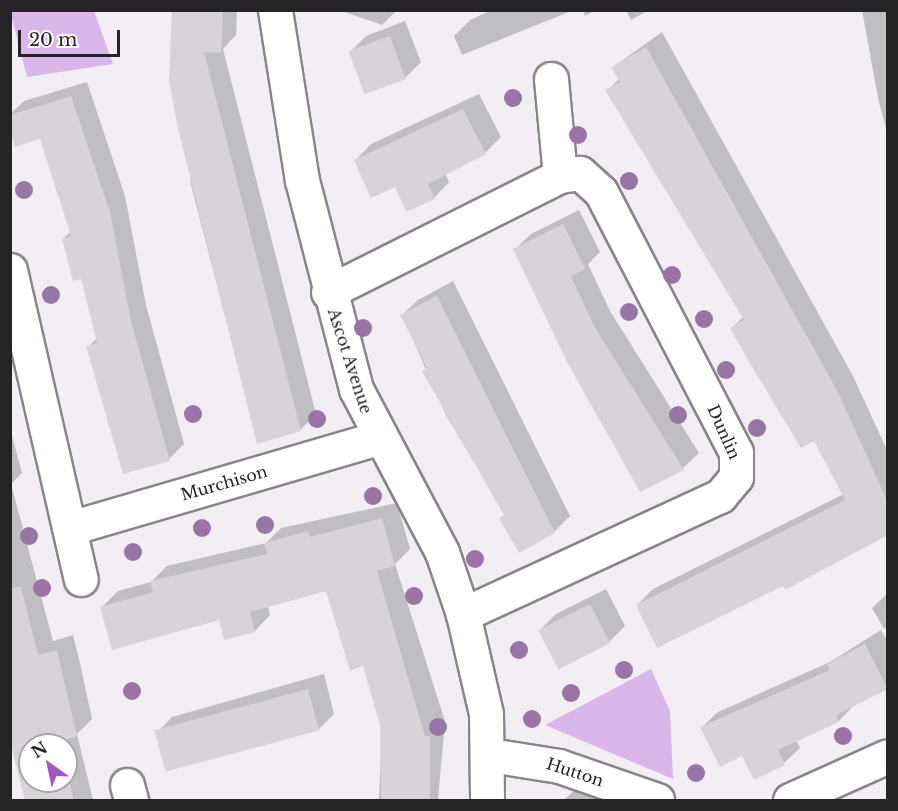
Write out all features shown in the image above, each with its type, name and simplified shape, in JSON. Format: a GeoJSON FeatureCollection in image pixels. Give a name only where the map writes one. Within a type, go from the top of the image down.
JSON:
{"type":"FeatureCollection","features":[{"type":"Feature","properties":{"kind":"street","name":"Ascot Avenue"},"geometry":{"type":"LineString","coordinates":[[275,10],[283,87],[328,292],[356,389],[377,438],[442,552],[464,614],[490,755],[487,801]]}},
{"type":"Feature","properties":{"kind":"street"},"geometry":{"type":"LineString","coordinates":[[328,292],[560,176],[551,79]]}},
{"type":"Feature","properties":{"kind":"street","name":"Dunlin"},"geometry":{"type":"LineString","coordinates":[[464,614],[512,596],[720,496],[731,488],[739,464],[601,192],[580,173],[560,176]]}},
{"type":"Feature","properties":{"kind":"street"},"geometry":{"type":"LineString","coordinates":[[10,270],[81,579]]}},
{"type":"Feature","properties":{"kind":"street","name":"Murchison"},"geometry":{"type":"LineString","coordinates":[[70,528],[377,438]]}},
{"type":"Feature","properties":{"kind":"street","name":"Hutton"},"geometry":{"type":"LineString","coordinates":[[490,755],[559,766],[657,801]]}},
{"type":"Feature","properties":{"kind":"street"},"geometry":{"type":"LineString","coordinates":[[790,801],[888,756]]}},
{"type":"Feature","properties":{"kind":"shaded area"},"geometry":{"type":"Polygon","coordinates":[[[10,11],[94,11],[113,64],[27,77],[10,11]]]}},
{"type":"Feature","properties":{"kind":"shaded area"},"geometry":{"type":"Polygon","coordinates":[[[651,669],[670,711],[673,779],[545,725],[651,669]]]}},
{"type":"Feature","properties":{"kind":"building"},"geometry":{"type":"Polygon","coordinates":[[[172,10],[223,10],[221,53],[204,52],[301,431],[257,444],[178,129],[169,80],[172,10]]]}},
{"type":"Feature","properties":{"kind":"building"},"geometry":{"type":"Polygon","coordinates":[[[390,36],[406,79],[364,94],[349,51],[390,36]]]}},
{"type":"Feature","properties":{"kind":"building"},"geometry":{"type":"Polygon","coordinates":[[[646,47],[838,392],[888,503],[888,535],[785,590],[783,586],[657,648],[636,605],[845,500],[814,441],[801,448],[745,355],[730,328],[744,320],[605,90],[620,82],[611,67],[646,47]]]}},
{"type":"Feature","properties":{"kind":"building"},"geometry":{"type":"Polygon","coordinates":[[[71,96],[110,212],[131,321],[170,461],[123,474],[86,346],[97,343],[81,279],[73,281],[62,239],[71,236],[40,139],[15,147],[10,130],[10,115],[71,96]]]}},
{"type":"Feature","properties":{"kind":"building"},"geometry":{"type":"Polygon","coordinates":[[[463,109],[486,154],[428,184],[435,199],[406,212],[395,187],[371,198],[354,160],[463,109]]]}},
{"type":"Feature","properties":{"kind":"building"},"geometry":{"type":"Polygon","coordinates":[[[563,224],[585,269],[571,276],[594,326],[684,470],[640,492],[567,362],[513,249],[563,224]]]}},
{"type":"Feature","properties":{"kind":"building"},"geometry":{"type":"Polygon","coordinates":[[[437,296],[555,533],[519,553],[499,518],[504,515],[422,371],[427,368],[400,315],[437,296]]]}},
{"type":"Feature","properties":{"kind":"building"},"geometry":{"type":"Polygon","coordinates":[[[382,518],[395,566],[377,571],[425,736],[430,736],[430,801],[381,801],[380,725],[363,666],[350,671],[326,591],[250,612],[255,632],[224,640],[219,620],[112,650],[100,607],[153,592],[150,581],[267,554],[264,543],[308,531],[310,537],[382,518]]]}},
{"type":"Feature","properties":{"kind":"building"},"geometry":{"type":"Polygon","coordinates":[[[21,587],[38,655],[57,650],[76,733],[18,733],[18,773],[10,741],[10,588],[21,587]]]}},
{"type":"Feature","properties":{"kind":"building"},"geometry":{"type":"Polygon","coordinates":[[[590,604],[610,643],[558,670],[538,630],[590,604]]]}},
{"type":"Feature","properties":{"kind":"building"},"geometry":{"type":"Polygon","coordinates":[[[865,644],[888,689],[836,715],[839,722],[778,750],[785,765],[754,780],[742,756],[720,767],[700,727],[830,670],[827,664],[865,644]]]}},
{"type":"Feature","properties":{"kind":"building"},"geometry":{"type":"Polygon","coordinates":[[[308,689],[319,731],[166,772],[154,730],[308,689]]]}},
{"type":"Feature","properties":{"kind":"building"},"geometry":{"type":"Polygon","coordinates":[[[23,793],[72,793],[74,801],[25,801],[23,793]]]}}]}
